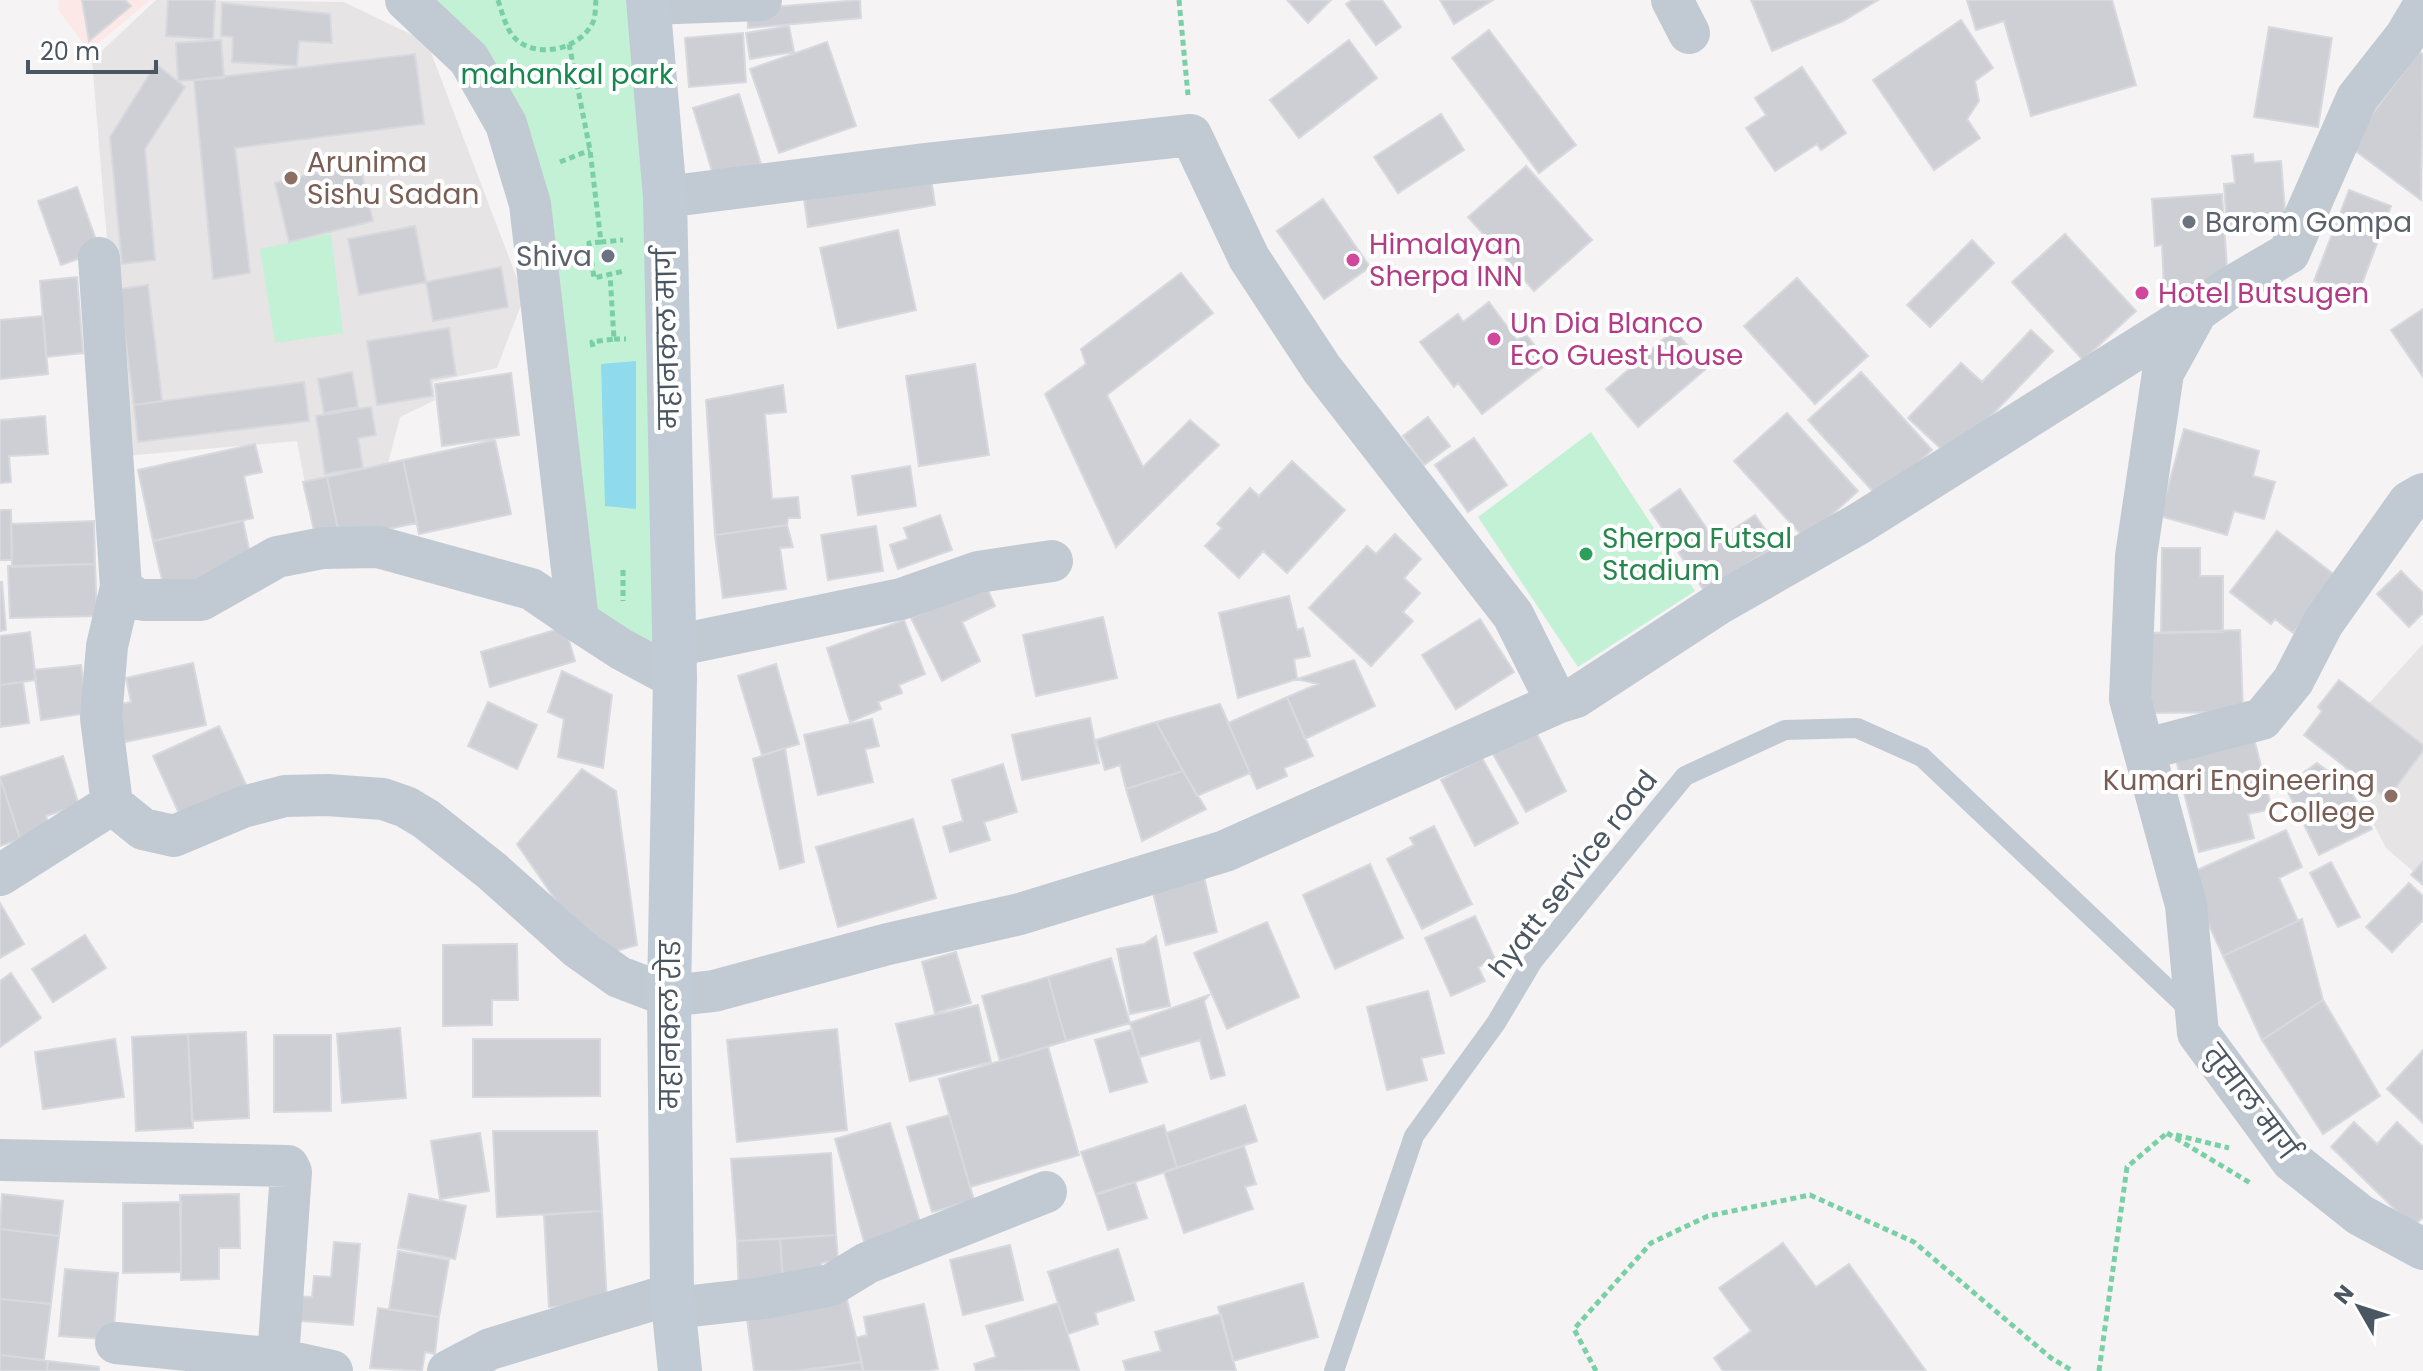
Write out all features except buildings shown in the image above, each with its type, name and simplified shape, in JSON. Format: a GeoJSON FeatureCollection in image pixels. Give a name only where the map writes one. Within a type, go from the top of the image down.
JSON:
{"type":"FeatureCollection","features":[{"type":"Feature","properties":{"kind":"main road","name":"महानकल मार्ग"},"geometry":{"type":"LineString","coordinates":[[648,2],[665,197],[674,662]]}},
{"type":"Feature","properties":{"kind":"main road","name":"महानकल रोड"},"geometry":{"type":"LineString","coordinates":[[674,662],[669,996],[673,1301],[680,1371]]}},
{"type":"Feature","properties":{"kind":"street"},"geometry":{"type":"LineString","coordinates":[[406,0],[469,59],[506,124],[530,204],[578,621]]}},
{"type":"Feature","properties":{"kind":"street"},"geometry":{"type":"LineString","coordinates":[[648,2],[761,0]]}},
{"type":"Feature","properties":{"kind":"street"},"geometry":{"type":"LineString","coordinates":[[99,258],[121,587],[107,646],[101,718],[112,804],[143,829],[174,836],[243,807],[285,796],[383,799],[406,807],[426,819],[492,871],[578,948],[619,977],[669,996],[714,991],[888,944],[1020,914],[1225,851],[1576,697],[1720,603],[1860,523],[2289,253],[2357,98],[2405,37],[2423,7]]}},
{"type":"Feature","properties":{"kind":"street"},"geometry":{"type":"LineString","coordinates":[[665,197],[1191,135],[1249,258],[1322,369],[1513,615],[1557,703]]}},
{"type":"Feature","properties":{"kind":"street"},"geometry":{"type":"LineString","coordinates":[[2197,311],[2163,373],[2136,556],[2130,699],[2186,905],[2198,1033]]}},
{"type":"Feature","properties":{"kind":"street"},"geometry":{"type":"LineString","coordinates":[[2146,749],[2262,719],[2293,681],[2323,623],[2391,526],[2409,502],[2423,494]]}},
{"type":"Feature","properties":{"kind":"street"},"geometry":{"type":"LineString","coordinates":[[121,587],[133,597],[144,600],[201,600],[277,557],[323,548],[378,547],[531,589],[621,649],[674,662],[901,599],[978,572],[1052,561]]}},
{"type":"Feature","properties":{"kind":"street"},"geometry":{"type":"LineString","coordinates":[[0,875],[112,804]]}},
{"type":"Feature","properties":{"kind":"street","name":"तुसाल मार्ग"},"geometry":{"type":"LineString","coordinates":[[2198,1033],[2292,1161],[2360,1215],[2423,1249]]}},
{"type":"Feature","properties":{"kind":"street"},"geometry":{"type":"LineString","coordinates":[[0,1160],[288,1166],[291,1172],[250,1361]]}},
{"type":"Feature","properties":{"kind":"street"},"geometry":{"type":"LineString","coordinates":[[448,1371],[490,1349],[673,1301],[763,1298],[831,1285],[867,1263],[1046,1192]]}},
{"type":"Feature","properties":{"kind":"street"},"geometry":{"type":"LineString","coordinates":[[116,1343],[332,1371]]}},
{"type":"Feature","properties":{"kind":"lane","name":"hyatt service road"},"geometry":{"type":"LineString","coordinates":[[1334,1371],[1414,1136],[1496,1023],[1533,961],[1685,776],[1785,730],[1857,728],[1922,757],[2194,1014],[2198,1033]]}},
{"type":"Feature","properties":{"kind":"path"},"geometry":{"type":"LineString","coordinates":[[498,0],[513,37],[536,51],[559,49],[580,39],[594,23],[596,0]]}},
{"type":"Feature","properties":{"kind":"path"},"geometry":{"type":"LineString","coordinates":[[1179,0],[1191,135]]}},
{"type":"Feature","properties":{"kind":"path"},"geometry":{"type":"LineString","coordinates":[[569,44],[590,150],[601,242]]}},
{"type":"Feature","properties":{"kind":"path"},"geometry":{"type":"LineString","coordinates":[[625,254],[622,238],[589,243],[594,278],[627,270]]}},
{"type":"Feature","properties":{"kind":"path"},"geometry":{"type":"LineString","coordinates":[[610,274],[614,339]]}},
{"type":"Feature","properties":{"kind":"path"},"geometry":{"type":"LineString","coordinates":[[593,357],[592,342],[627,339]]}},
{"type":"Feature","properties":{"kind":"path"},"geometry":{"type":"LineString","coordinates":[[613,570],[632,569]]}},
{"type":"Feature","properties":{"kind":"path"},"geometry":{"type":"LineString","coordinates":[[2099,1371],[2127,1167],[2167,1133]]}},
{"type":"Feature","properties":{"kind":"path"},"geometry":{"type":"LineString","coordinates":[[1596,1371],[1574,1329],[1651,1243],[1708,1216],[1810,1195],[1914,1242],[2051,1358],[2073,1371]]}},
{"type":"Feature","properties":{"kind":"shaded area"},"geometry":{"type":"Polygon","coordinates":[[[59,0],[150,0],[89,51],[58,9],[59,0]]]}},
{"type":"Feature","properties":{"kind":"shaded area","name":"Arunima Sishu Sadan"},"geometry":{"type":"Polygon","coordinates":[[[156,0],[344,2],[427,42],[524,297],[497,368],[433,382],[435,400],[400,417],[382,487],[305,484],[297,441],[125,456],[92,60],[156,0]]]}},
{"type":"Feature","properties":{"kind":"shaded area","name":"Kumari Engineering College"},"geometry":{"type":"Polygon","coordinates":[[[2423,644],[2423,880],[2386,848],[2332,744],[2423,644]]]}},
{"type":"Feature","properties":{"kind":"green space","name":"mahankal park"},"geometry":{"type":"Polygon","coordinates":[[[417,0],[629,0],[661,258],[668,667],[585,624],[538,195],[417,0]]]}},
{"type":"Feature","properties":{"kind":"green space"},"geometry":{"type":"Polygon","coordinates":[[[331,234],[343,333],[275,343],[260,249],[331,234]]]}},
{"type":"Feature","properties":{"kind":"green space","name":"Sherpa Futsal Stadium"},"geometry":{"type":"Polygon","coordinates":[[[1591,432],[1695,591],[1578,667],[1478,517],[1591,432]]]}},
{"type":"Feature","properties":{"kind":"water"},"geometry":{"type":"Polygon","coordinates":[[[636,361],[636,509],[605,506],[601,364],[636,361]]]}},
{"type":"Feature","properties":{"kind":"place","name":"Arunima Sishu Sadan"},"geometry":{"type":"Point","coordinates":[291,178]}},
{"type":"Feature","properties":{"kind":"place","name":"Barom Gompa"},"geometry":{"type":"Point","coordinates":[2189,222]}},
{"type":"Feature","properties":{"kind":"place","name":"Shiva"},"geometry":{"type":"Point","coordinates":[608,256]}},
{"type":"Feature","properties":{"kind":"place","name":"Himalayan Sherpa INN"},"geometry":{"type":"Point","coordinates":[1353,260]}},
{"type":"Feature","properties":{"kind":"place","name":"Hotel Butsugen"},"geometry":{"type":"Point","coordinates":[2142,293]}},
{"type":"Feature","properties":{"kind":"place","name":"Un Dia Blanco Eco Guest House"},"geometry":{"type":"Point","coordinates":[1494,339]}},
{"type":"Feature","properties":{"kind":"place","name":"Sherpa Futsal Stadium"},"geometry":{"type":"Point","coordinates":[1586,554]}},
{"type":"Feature","properties":{"kind":"place","name":"Kumari Engineering College"},"geometry":{"type":"Point","coordinates":[2391,796]}}]}
